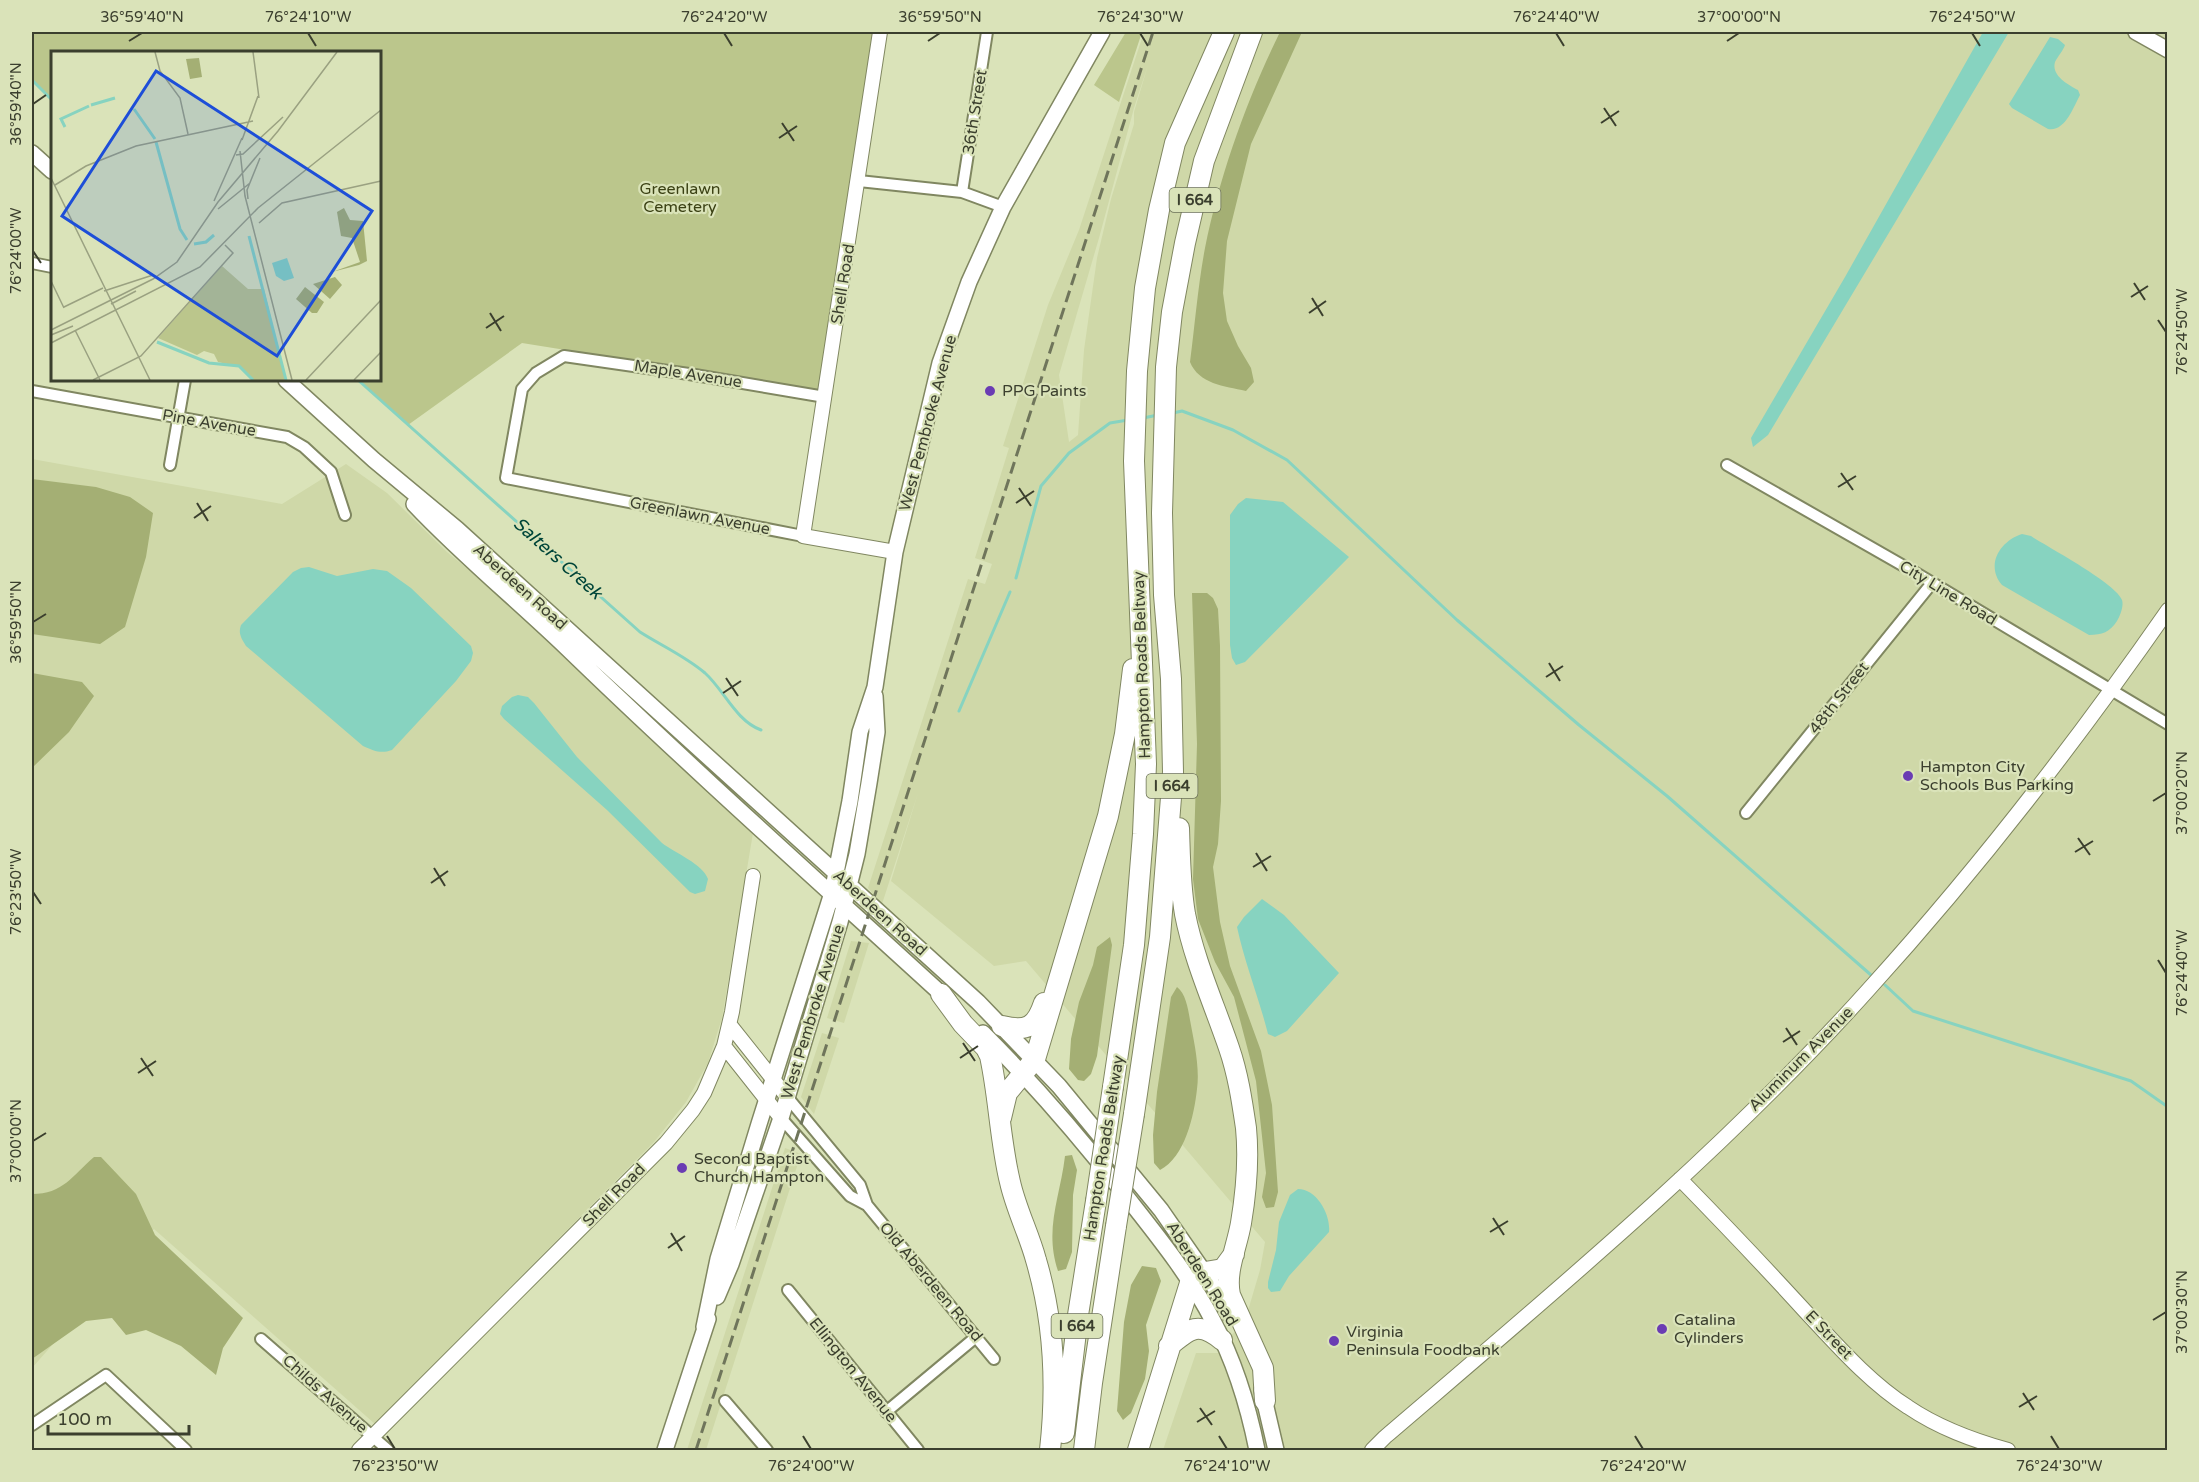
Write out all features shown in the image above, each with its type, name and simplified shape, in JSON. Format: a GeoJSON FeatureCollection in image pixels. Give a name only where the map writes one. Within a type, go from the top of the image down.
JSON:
{"type":"FeatureCollection","features":[{"type":"Feature","properties":{"kind":"highway","name":"Hampton Roads Beltway"},"geometry":{"type":"LineString","coordinates":[[1062,1450],[1078,1315],[1134,945],[1143,834],[1146,764],[1134,461],[1137,371],[1145,288],[1159,210],[1175,143],[1224,32]]}},
{"type":"Feature","properties":{"kind":"highway","name":"Hampton Roads Beltway"},"geometry":{"type":"LineString","coordinates":[[1084,1450],[1092,1383],[1160,937],[1173,772],[1171,679],[1164,584],[1162,455],[1166,367],[1172,312],[1204,161],[1252,34]]}},
{"type":"Feature","properties":{"kind":"highway"},"geometry":{"type":"LineString","coordinates":[[1000,1118],[1005,1096],[1029,1066],[1107,816],[1125,734],[1140,616]]}},
{"type":"Feature","properties":{"kind":"highway"},"geometry":{"type":"LineString","coordinates":[[1173,772],[1179,819],[1180,874],[1185,915],[1194,949],[1230,1050],[1241,1093],[1246,1132],[1246,1180],[1241,1223],[1230,1272],[1229,1291],[1263,1368],[1265,1401]]}},
{"type":"Feature","properties":{"kind":"highway"},"geometry":{"type":"LineString","coordinates":[[1002,1026],[1021,1029],[1038,1020],[1056,965],[1077,913]]}},
{"type":"Feature","properties":{"kind":"highway"},"geometry":{"type":"LineString","coordinates":[[941,994],[963,1024],[988,1051],[1010,1183],[1036,1260],[1046,1303],[1052,1342],[1054,1419],[1050,1450]]}},
{"type":"Feature","properties":{"kind":"highway"},"geometry":{"type":"LineString","coordinates":[[1138,1450],[1169,1346],[1197,1277],[1223,1269],[1234,1254]]}},
{"type":"Feature","properties":{"kind":"highway"},"geometry":{"type":"LineString","coordinates":[[1169,1346],[1182,1335],[1197,1328],[1211,1331],[1222,1340]]}},
{"type":"Feature","properties":{"kind":"main road","name":"West Pembroke Avenue"},"geometry":{"type":"LineString","coordinates":[[704,1327],[718,1260],[832,893],[860,732],[875,687],[895,552],[940,363],[969,282],[1003,207],[1102,32]]}},
{"type":"Feature","properties":{"kind":"main road"},"geometry":{"type":"LineString","coordinates":[[2136,32],[2168,50]]}},
{"type":"Feature","properties":{"kind":"main road"},"geometry":{"type":"LineString","coordinates":[[32,153],[51,170]]}},
{"type":"Feature","properties":{"kind":"main road","name":"Aberdeen Road"},"geometry":{"type":"LineString","coordinates":[[287,381],[374,460],[457,529],[1002,1026],[1029,1066]]}},
{"type":"Feature","properties":{"kind":"main road","name":"Aberdeen Road"},"geometry":{"type":"LineString","coordinates":[[374,460],[448,540],[654,732],[941,994],[1081,1112],[1161,1210],[1197,1277],[1241,1386],[1257,1450]]}},
{"type":"Feature","properties":{"kind":"main road","name":"West Pembroke Avenue"},"geometry":{"type":"LineString","coordinates":[[665,1450],[704,1327],[731,1264],[782,1118],[845,905],[857,854],[877,732],[875,687]]}},
{"type":"Feature","properties":{"kind":"main road","name":"Aberdeen Road"},"geometry":{"type":"LineString","coordinates":[[1197,1277],[1236,1325],[1256,1371],[1276,1450]]}},
{"type":"Feature","properties":{"kind":"street","name":"Shell Road"},"geometry":{"type":"LineString","coordinates":[[803,536],[880,32]]}},
{"type":"Feature","properties":{"kind":"street","name":"36th Street"},"geometry":{"type":"LineString","coordinates":[[962,192],[987,32]]}},
{"type":"Feature","properties":{"kind":"street"},"geometry":{"type":"LineString","coordinates":[[859,181],[962,192],[1003,207]]}},
{"type":"Feature","properties":{"kind":"street"},"geometry":{"type":"LineString","coordinates":[[32,263],[51,267]]}},
{"type":"Feature","properties":{"kind":"street","name":"Maple Avenue"},"geometry":{"type":"LineString","coordinates":[[506,478],[522,389],[536,373],[564,356],[825,397]]}},
{"type":"Feature","properties":{"kind":"street"},"geometry":{"type":"LineString","coordinates":[[170,465],[185,381]]}},
{"type":"Feature","properties":{"kind":"street","name":"Pine Avenue"},"geometry":{"type":"LineString","coordinates":[[32,391],[279,435],[297,442],[314,454],[331,471],[345,515]]}},
{"type":"Feature","properties":{"kind":"street","name":"City Line Road"},"geometry":{"type":"LineString","coordinates":[[1727,465],[1932,583],[2168,724]]}},
{"type":"Feature","properties":{"kind":"street","name":"Greenlawn Avenue"},"geometry":{"type":"LineString","coordinates":[[506,478],[895,552]]}},
{"type":"Feature","properties":{"kind":"street","name":"48th Street"},"geometry":{"type":"LineString","coordinates":[[1746,813],[1932,583]]}},
{"type":"Feature","properties":{"kind":"street","name":"Aluminum Avenue"},"geometry":{"type":"LineString","coordinates":[[1372,1450],[1610,1243],[1680,1179],[1869,990],[1990,848],[2111,692],[2168,610]]}},
{"type":"Feature","properties":{"kind":"street","name":"Shell Road"},"geometry":{"type":"LineString","coordinates":[[359,1450],[666,1143],[693,1110],[704,1093],[724,1046],[730,1025],[753,876]]}},
{"type":"Feature","properties":{"kind":"street","name":"Old Aberdeen Road"},"geometry":{"type":"LineString","coordinates":[[730,1025],[860,1185],[867,1205],[994,1359]]}},
{"type":"Feature","properties":{"kind":"street","name":"Old Aberdeen Road"},"geometry":{"type":"LineString","coordinates":[[724,1046],[849,1196],[867,1205]]}},
{"type":"Feature","properties":{"kind":"street","name":"E Street"},"geometry":{"type":"LineString","coordinates":[[1680,1179],[1843,1351],[1881,1387],[1940,1426],[1976,1441],[2008,1450]]}},
{"type":"Feature","properties":{"kind":"street","name":"Ellington Avenue"},"geometry":{"type":"LineString","coordinates":[[788,1290],[918,1450]]}},
{"type":"Feature","properties":{"kind":"street"},"geometry":{"type":"LineString","coordinates":[[886,1412],[976,1337]]}},
{"type":"Feature","properties":{"kind":"street","name":"Childs Avenue"},"geometry":{"type":"LineString","coordinates":[[261,1339],[388,1450]]}},
{"type":"Feature","properties":{"kind":"street"},"geometry":{"type":"LineString","coordinates":[[32,1425],[106,1375],[186,1450]]}},
{"type":"Feature","properties":{"kind":"street"},"geometry":{"type":"LineString","coordinates":[[725,1401],[767,1450]]}},
{"type":"Feature","properties":{"kind":"shaded area"},"geometry":{"type":"Polygon","coordinates":[[[1144,32],[2167,32],[2167,1450],[1163,1450],[1196,1353],[1219,1353],[1247,1314],[1260,1270],[1265,1242],[1026,961],[994,966],[891,881],[918,793],[882,904],[868,888],[968,579],[985,584],[992,564],[975,558],[1009,448],[1003,446],[1048,305],[1079,230],[1144,32]],[[1148,65],[1134,108],[1059,375],[1069,442],[1078,435],[1084,350],[1097,258],[1111,199],[1134,124],[1134,112],[1148,65]]]}},
{"type":"Feature","properties":{"kind":"shaded area"},"geometry":{"type":"Polygon","coordinates":[[[1280,32],[1302,32],[1251,144],[1227,241],[1223,293],[1227,321],[1251,368],[1254,382],[1246,391],[1206,380],[1199,375],[1190,362],[1198,290],[1218,192],[1256,84],[1280,32]]]}},
{"type":"Feature","properties":{"kind":"shaded area"},"geometry":{"type":"Polygon","coordinates":[[[32,459],[282,504],[346,464],[387,493],[447,552],[510,604],[753,833],[722,1018],[708,1063],[686,1102],[654,1142],[375,1424],[154,1229],[32,1368],[32,459]]]}},
{"type":"Feature","properties":{"kind":"shaded area"},"geometry":{"type":"Polygon","coordinates":[[[32,479],[96,487],[130,497],[153,513],[146,557],[125,627],[100,644],[32,634],[32,479]]]}},
{"type":"Feature","properties":{"kind":"shaded area"},"geometry":{"type":"Polygon","coordinates":[[[1192,593],[1207,593],[1213,598],[1218,609],[1221,801],[1218,844],[1213,867],[1220,922],[1230,966],[1261,1051],[1272,1105],[1278,1192],[1274,1207],[1266,1208],[1262,1197],[1266,1173],[1256,1081],[1234,997],[1215,962],[1198,919],[1193,879],[1197,744],[1192,593]]]}},
{"type":"Feature","properties":{"kind":"shaded area"},"geometry":{"type":"Polygon","coordinates":[[[32,673],[82,682],[94,696],[69,732],[32,768],[32,673]]]}},
{"type":"Feature","properties":{"kind":"shaded area"},"geometry":{"type":"Polygon","coordinates":[[[1110,937],[1112,945],[1097,1056],[1091,1074],[1084,1081],[1078,1080],[1069,1069],[1071,1039],[1079,1002],[1097,947],[1110,937]]]}},
{"type":"Feature","properties":{"kind":"shaded area"},"geometry":{"type":"Polygon","coordinates":[[[851,941],[869,943],[844,1023],[827,1018],[851,941]]]}},
{"type":"Feature","properties":{"kind":"shaded area"},"geometry":{"type":"Polygon","coordinates":[[[1177,987],[1185,998],[1188,1011],[1195,1046],[1198,1081],[1187,1135],[1176,1156],[1160,1170],[1154,1163],[1153,1135],[1171,997],[1177,987]]]}},
{"type":"Feature","properties":{"kind":"shaded area"},"geometry":{"type":"Polygon","coordinates":[[[822,1033],[839,1038],[814,1114],[801,1097],[822,1033]]]}},
{"type":"Feature","properties":{"kind":"shaded area"},"geometry":{"type":"Polygon","coordinates":[[[785,1148],[801,1154],[706,1450],[687,1450],[785,1148]]]}},
{"type":"Feature","properties":{"kind":"shaded area"},"geometry":{"type":"Polygon","coordinates":[[[1072,1155],[1077,1170],[1073,1195],[1072,1252],[1066,1269],[1058,1271],[1052,1241],[1054,1214],[1065,1156],[1072,1155]]]}},
{"type":"Feature","properties":{"kind":"shaded area"},"geometry":{"type":"Polygon","coordinates":[[[94,1157],[101,1157],[136,1194],[155,1235],[243,1318],[223,1348],[216,1375],[181,1346],[146,1330],[126,1335],[112,1318],[86,1321],[32,1359],[32,1194],[52,1191],[66,1183],[94,1157]]]}},
{"type":"Feature","properties":{"kind":"shaded area"},"geometry":{"type":"Polygon","coordinates":[[[1142,1266],[1156,1268],[1161,1281],[1146,1325],[1149,1351],[1145,1379],[1131,1413],[1123,1420],[1117,1411],[1124,1322],[1131,1285],[1142,1266]]]}},
{"type":"Feature","properties":{"kind":"green space","name":"Greenlawn Cemetery"},"geometry":{"type":"Polygon","coordinates":[[[32,32],[874,32],[821,391],[522,343],[408,425],[359,381],[381,381],[381,51],[51,51],[51,99],[32,80],[32,32]]]}},
{"type":"Feature","properties":{"kind":"green space"},"geometry":{"type":"Polygon","coordinates":[[[1126,32],[1142,32],[1119,102],[1094,85],[1126,32]]]}},
{"type":"Feature","properties":{"kind":"water"},"geometry":{"type":"Polygon","coordinates":[[[1983,32],[2009,32],[1768,435],[1753,447],[1751,438],[1983,32]]]}},
{"type":"Feature","properties":{"kind":"water"},"geometry":{"type":"Polygon","coordinates":[[[2050,37],[2058,39],[2065,45],[2055,62],[2054,67],[2058,76],[2078,90],[2080,95],[2064,123],[2054,129],[2048,129],[2009,104],[2050,37]]]}},
{"type":"Feature","properties":{"kind":"water"},"geometry":{"type":"Polygon","coordinates":[[[1246,498],[1283,502],[1349,557],[1245,662],[1236,665],[1232,658],[1230,645],[1230,515],[1246,498]]]}},
{"type":"Feature","properties":{"kind":"water"},"geometry":{"type":"Polygon","coordinates":[[[2022,534],[2031,536],[2081,566],[2117,593],[2122,600],[2122,608],[2112,628],[2102,633],[2089,635],[2002,585],[1995,570],[1997,555],[2007,542],[2022,534]]]}},
{"type":"Feature","properties":{"kind":"water"},"geometry":{"type":"Polygon","coordinates":[[[309,567],[337,576],[373,569],[387,571],[411,588],[471,646],[473,653],[471,661],[456,681],[392,750],[384,752],[363,746],[246,646],[241,638],[241,625],[293,572],[309,567]]]}},
{"type":"Feature","properties":{"kind":"water"},"geometry":{"type":"Polygon","coordinates":[[[518,695],[528,697],[534,703],[577,757],[662,843],[701,868],[708,879],[705,891],[695,894],[690,892],[607,810],[504,719],[500,714],[502,706],[518,695]]]}},
{"type":"Feature","properties":{"kind":"water"},"geometry":{"type":"Polygon","coordinates":[[[1262,899],[1284,915],[1339,973],[1287,1031],[1275,1037],[1268,1034],[1237,927],[1262,899]]]}},
{"type":"Feature","properties":{"kind":"water"},"geometry":{"type":"Polygon","coordinates":[[[1298,1189],[1305,1190],[1317,1198],[1328,1218],[1329,1232],[1289,1276],[1280,1291],[1271,1292],[1268,1282],[1276,1250],[1279,1222],[1290,1195],[1298,1189]]]}},
{"type":"Feature","properties":{"kind":"waterway","name":"Salters Creek"},"geometry":{"type":"LineString","coordinates":[[32,80],[51,99]]}},
{"type":"Feature","properties":{"kind":"waterway","name":"Salters Creek"},"geometry":{"type":"LineString","coordinates":[[359,381],[640,632],[705,673],[744,720],[761,730]]}},
{"type":"Feature","properties":{"kind":"waterway"},"geometry":{"type":"LineString","coordinates":[[1173,413],[1182,411],[1233,430],[1287,460],[1457,620],[1579,725],[1667,796],[1871,975]]}},
{"type":"Feature","properties":{"kind":"waterway"},"geometry":{"type":"LineString","coordinates":[[1143,418],[1158,415]]}},
{"type":"Feature","properties":{"kind":"waterway"},"geometry":{"type":"LineString","coordinates":[[1016,578],[1041,486],[1069,453],[1110,423],[1128,420]]}},
{"type":"Feature","properties":{"kind":"waterway"},"geometry":{"type":"LineString","coordinates":[[959,711],[1010,592]]}},
{"type":"Feature","properties":{"kind":"waterway"},"geometry":{"type":"LineString","coordinates":[[1885,985],[1913,1011],[2131,1081],[2168,1107]]}},
{"type":"Feature","properties":{"kind":"railway"},"geometry":{"type":"LineString","coordinates":[[696,1450],[1153,32]]}},
{"type":"Feature","properties":{"kind":"place","name":"PPG Paints"},"geometry":{"type":"Point","coordinates":[990,391]}},
{"type":"Feature","properties":{"kind":"place","name":"Hampton City Schools Bus Parking"},"geometry":{"type":"Point","coordinates":[1908,776]}},
{"type":"Feature","properties":{"kind":"place","name":"Second Baptist Church Hampton"},"geometry":{"type":"Point","coordinates":[682,1168]}},
{"type":"Feature","properties":{"kind":"place","name":"Catalina Cylinders"},"geometry":{"type":"Point","coordinates":[1662,1329]}},
{"type":"Feature","properties":{"kind":"place","name":"Virginia Peninsula Foodbank"},"geometry":{"type":"Point","coordinates":[1334,1341]}}]}
